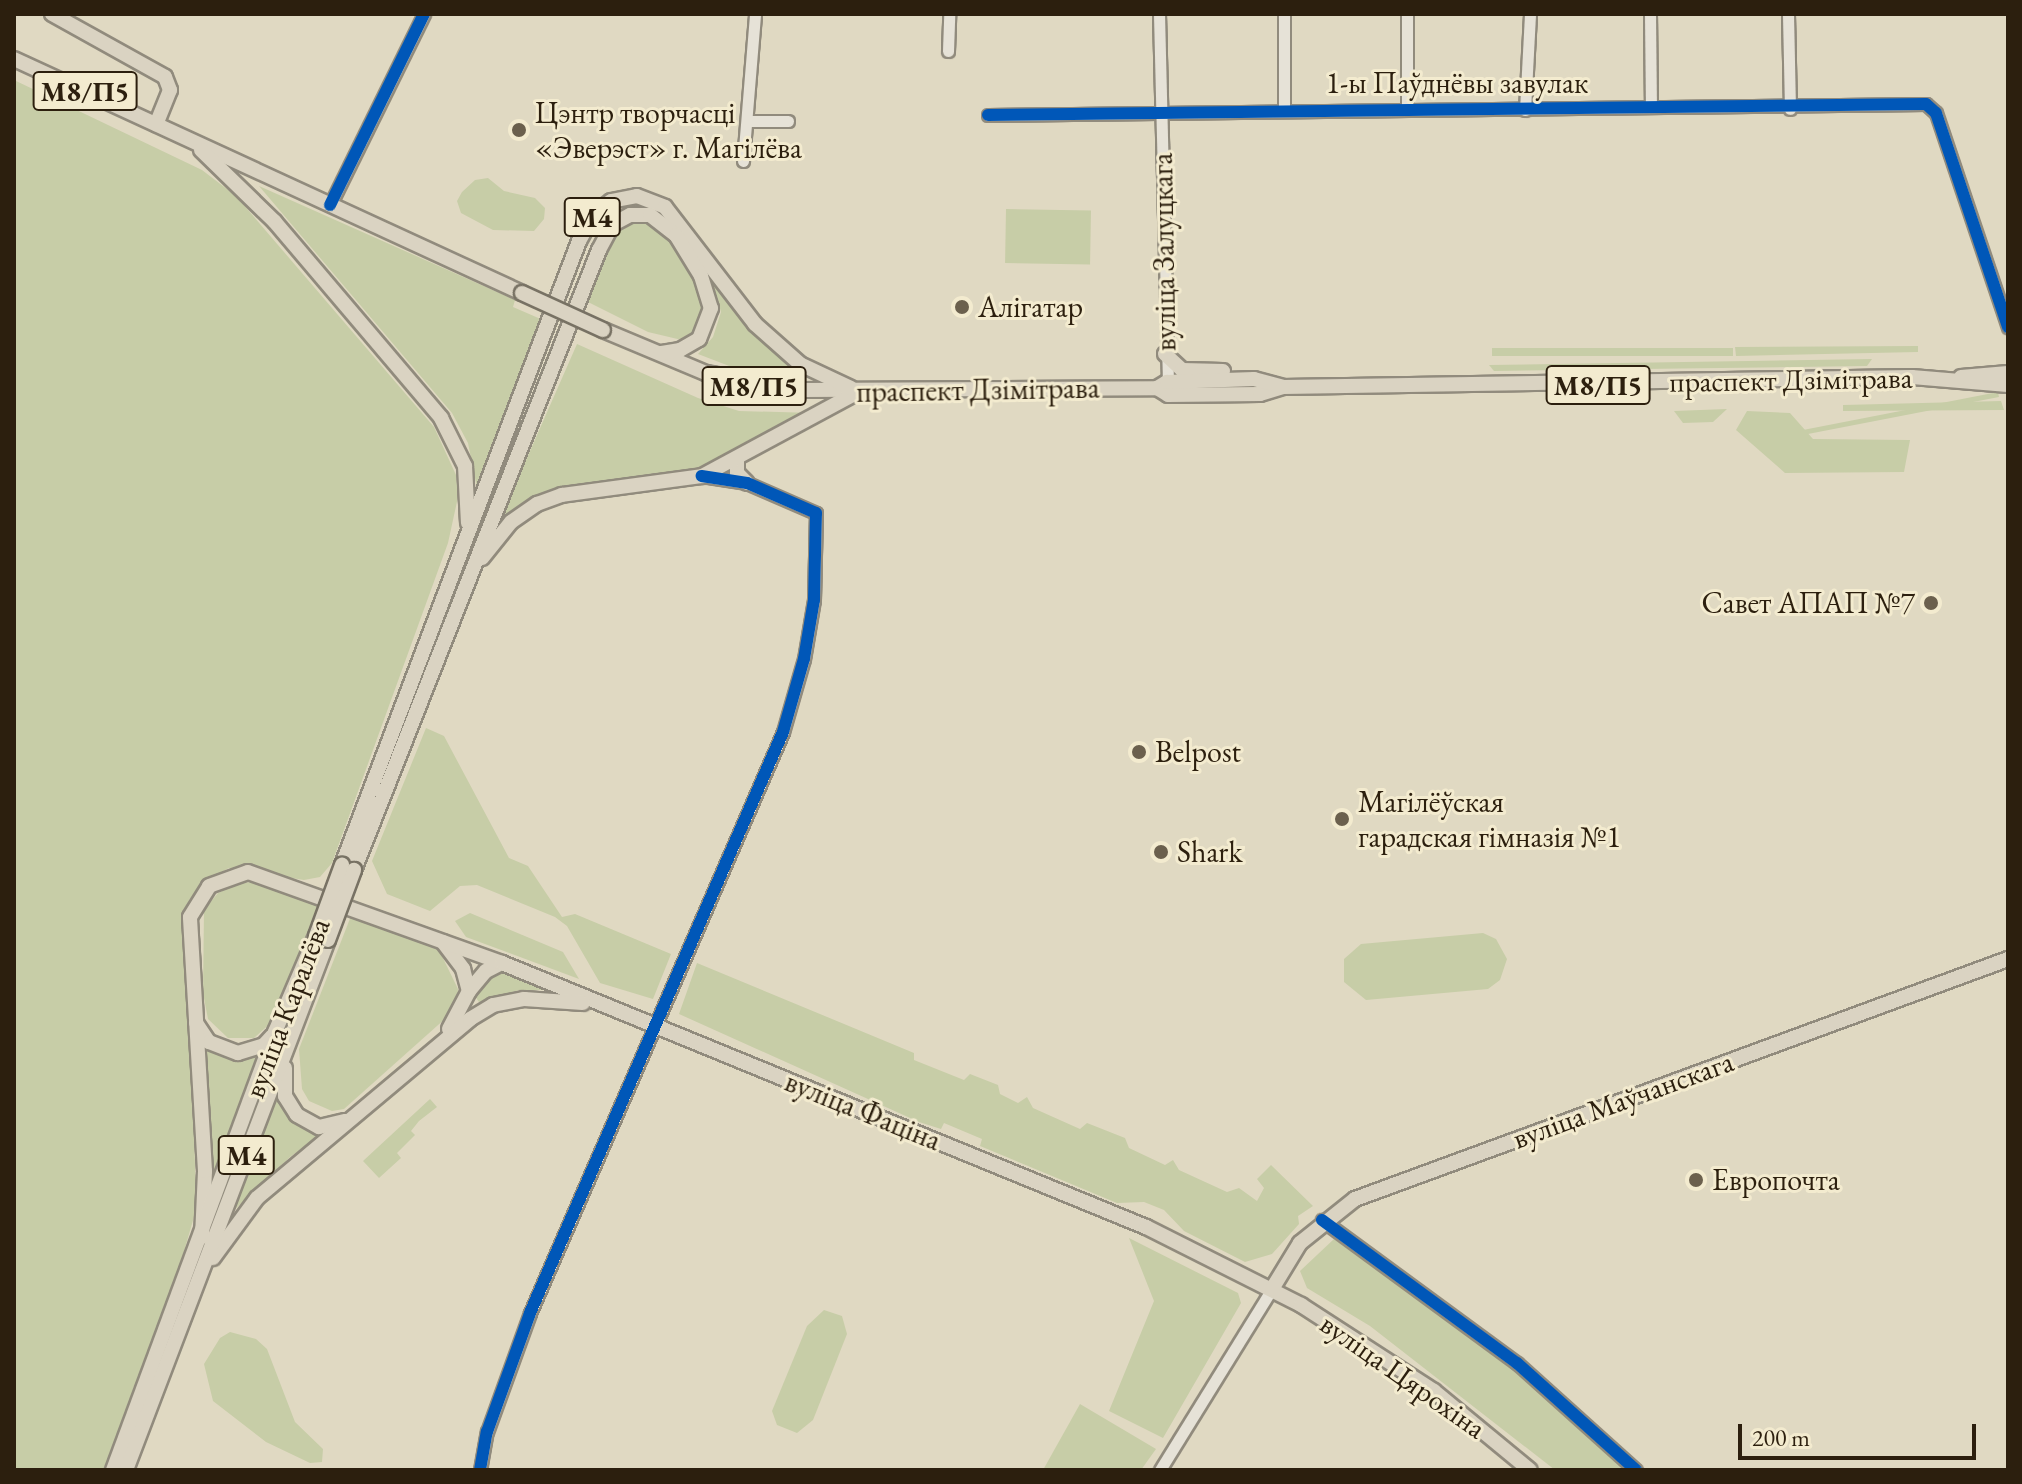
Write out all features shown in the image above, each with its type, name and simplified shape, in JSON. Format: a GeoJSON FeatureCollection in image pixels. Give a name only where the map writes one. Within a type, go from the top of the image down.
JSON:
{"type":"FeatureCollection","features":[{"type":"Feature","properties":{"kind":"main road"},"geometry":{"type":"LineString","coordinates":[[52,14],[165,77],[170,90],[156,124]]}},
{"type":"Feature","properties":{"kind":"main road","name":"праспект Дзімітрава"},"geometry":{"type":"LineString","coordinates":[[14,59],[655,354],[757,386],[859,392],[1164,388],[1260,394],[1283,387],[1961,377],[1973,384],[2008,385]]}},
{"type":"Feature","properties":{"kind":"main road"},"geometry":{"type":"LineString","coordinates":[[185,137],[242,186],[441,418],[469,483],[464,548]]}},
{"type":"Feature","properties":{"kind":"main road","name":"М4"},"geometry":{"type":"LineString","coordinates":[[464,548],[579,241],[594,214],[611,201],[637,196],[665,207],[773,341],[800,364],[859,392]]}},
{"type":"Feature","properties":{"kind":"main road","name":"М4"},"geometry":{"type":"LineString","coordinates":[[469,577],[605,235],[630,215],[650,215],[676,235],[701,276],[711,308],[707,327],[692,345],[655,354]]}},
{"type":"Feature","properties":{"kind":"main road"},"geometry":{"type":"LineString","coordinates":[[1165,354],[1182,370],[1230,371],[1283,387]]}},
{"type":"Feature","properties":{"kind":"main road"},"geometry":{"type":"LineString","coordinates":[[531,366],[550,373]]}},
{"type":"Feature","properties":{"kind":"main road"},"geometry":{"type":"LineString","coordinates":[[1961,377],[2008,373]]}},
{"type":"Feature","properties":{"kind":"main road"},"geometry":{"type":"LineString","coordinates":[[1164,388],[1254,379]]}},
{"type":"Feature","properties":{"kind":"main road"},"geometry":{"type":"LineString","coordinates":[[469,577],[502,532],[537,504],[574,493],[702,476],[737,461],[859,392]]}},
{"type":"Feature","properties":{"kind":"main road"},"geometry":{"type":"LineString","coordinates":[[737,461],[737,473],[747,483]]}},
{"type":"Feature","properties":{"kind":"main road","name":"вуліца Каралёва"},"geometry":{"type":"LineString","coordinates":[[126,1470],[291,1036],[322,938],[464,548]]}},
{"type":"Feature","properties":{"kind":"main road","name":"вуліца Каралёва"},"geometry":{"type":"LineString","coordinates":[[348,868],[469,577]]}},
{"type":"Feature","properties":{"kind":"main road","name":"вуліца Фаціна"},"geometry":{"type":"LineString","coordinates":[[193,1016],[189,940],[193,905],[217,881],[248,872],[502,963],[1146,1227],[1272,1289]]}},
{"type":"Feature","properties":{"kind":"main road","name":"вуліца Каралёва"},"geometry":{"type":"LineString","coordinates":[[113,1470],[202,1237],[275,1032],[322,938]]}},
{"type":"Feature","properties":{"kind":"main road"},"geometry":{"type":"LineString","coordinates":[[443,942],[463,969],[469,991]]}},
{"type":"Feature","properties":{"kind":"main road","name":"вуліца Маўчанскага"},"geometry":{"type":"LineString","coordinates":[[1272,1289],[1286,1259],[1322,1220],[1355,1199],[2008,959]]}},
{"type":"Feature","properties":{"kind":"main road"},"geometry":{"type":"LineString","coordinates":[[445,1036],[469,991],[486,971],[502,963]]}},
{"type":"Feature","properties":{"kind":"main road"},"geometry":{"type":"LineString","coordinates":[[202,1273],[257,1198],[355,1117],[445,1036],[493,1005],[524,999],[596,1003]]}},
{"type":"Feature","properties":{"kind":"main road"},"geometry":{"type":"LineString","coordinates":[[193,1016],[209,1042],[238,1053],[264,1045],[275,1032]]}},
{"type":"Feature","properties":{"kind":"main road"},"geometry":{"type":"LineString","coordinates":[[193,1016],[205,1171],[202,1237]]}},
{"type":"Feature","properties":{"kind":"main road"},"geometry":{"type":"LineString","coordinates":[[291,1036],[282,1082],[297,1115],[319,1127],[355,1117]]}},
{"type":"Feature","properties":{"kind":"main road","name":"вуліца Цярохіна"},"geometry":{"type":"LineString","coordinates":[[1272,1289],[1423,1384],[1530,1470]]}},
{"type":"Feature","properties":{"kind":"street"},"geometry":{"type":"LineString","coordinates":[[330,205],[424,14]]}},
{"type":"Feature","properties":{"kind":"street"},"geometry":{"type":"LineString","coordinates":[[743,161],[750,121],[755,14]]}},
{"type":"Feature","properties":{"kind":"street"},"geometry":{"type":"LineString","coordinates":[[948,51],[949,14]]}},
{"type":"Feature","properties":{"kind":"street","name":"вуліца Залуцкага"},"geometry":{"type":"LineString","coordinates":[[1159,14],[1164,388]]}},
{"type":"Feature","properties":{"kind":"street","name":"1-ы Паўднёвы завулак"},"geometry":{"type":"LineString","coordinates":[[1284,14],[1284,110]]}},
{"type":"Feature","properties":{"kind":"street"},"geometry":{"type":"LineString","coordinates":[[1407,14],[1407,110]]}},
{"type":"Feature","properties":{"kind":"street"},"geometry":{"type":"LineString","coordinates":[[1525,110],[1530,14]]}},
{"type":"Feature","properties":{"kind":"street"},"geometry":{"type":"LineString","coordinates":[[1650,14],[1651,107]]}},
{"type":"Feature","properties":{"kind":"street"},"geometry":{"type":"LineString","coordinates":[[1788,14],[1790,109]]}},
{"type":"Feature","properties":{"kind":"street","name":"1-ы Паўднёвы завулак"},"geometry":{"type":"LineString","coordinates":[[988,115],[1651,107],[1790,109],[1926,104],[1936,113],[2008,327]]}},
{"type":"Feature","properties":{"kind":"street"},"geometry":{"type":"LineString","coordinates":[[750,121],[788,121]]}},
{"type":"Feature","properties":{"kind":"street"},"geometry":{"type":"LineString","coordinates":[[480,1470],[487,1432],[530,1313],[783,732],[814,600],[816,513],[747,483],[702,476]]}},
{"type":"Feature","properties":{"kind":"street"},"geometry":{"type":"LineString","coordinates":[[1322,1220],[1517,1363],[1636,1470]]}},
{"type":"Feature","properties":{"kind":"street"},"geometry":{"type":"LineString","coordinates":[[1160,1470],[1272,1289]]}},
{"type":"Feature","properties":{"kind":"green space"},"geometry":{"type":"Polygon","coordinates":[[[14,80],[202,170],[236,196],[434,427],[456,475],[458,497],[448,543],[332,863],[320,877],[304,880],[229,868],[204,881],[189,900],[196,1210],[167,1310],[104,1470],[14,1470],[14,80]]]}},
{"type":"Feature","properties":{"kind":"green space"},"geometry":{"type":"Polygon","coordinates":[[[488,178],[504,191],[535,198],[545,208],[544,219],[534,231],[493,230],[461,213],[457,201],[462,192],[475,180],[488,178]]]}},
{"type":"Feature","properties":{"kind":"green space"},"geometry":{"type":"Polygon","coordinates":[[[259,186],[515,300],[513,307],[543,320],[478,493],[468,443],[452,413],[259,186]]]}},
{"type":"Feature","properties":{"kind":"green space"},"geometry":{"type":"Polygon","coordinates":[[[1006,209],[1091,210],[1090,264],[1005,263],[1006,209]]]}},
{"type":"Feature","properties":{"kind":"green space"},"geometry":{"type":"Polygon","coordinates":[[[647,220],[659,224],[689,262],[708,309],[702,328],[686,341],[648,332],[584,300],[613,233],[633,221],[647,220]]]}},
{"type":"Feature","properties":{"kind":"green space"},"geometry":{"type":"Polygon","coordinates":[[[708,269],[750,328],[804,377],[737,369],[698,354],[713,337],[721,312],[708,269]]]}},
{"type":"Feature","properties":{"kind":"green space"},"geometry":{"type":"Polygon","coordinates":[[[577,344],[698,398],[739,411],[813,413],[698,473],[586,488],[514,513],[497,526],[577,344]]]}},
{"type":"Feature","properties":{"kind":"green space"},"geometry":{"type":"Polygon","coordinates":[[[1918,346],[1918,352],[1736,356],[1735,347],[1918,346]]]}},
{"type":"Feature","properties":{"kind":"green space"},"geometry":{"type":"Polygon","coordinates":[[[1492,348],[1733,348],[1733,356],[1492,356],[1492,348]]]}},
{"type":"Feature","properties":{"kind":"green space"},"geometry":{"type":"Polygon","coordinates":[[[1872,359],[1867,366],[1494,371],[1489,365],[1872,359]]]}},
{"type":"Feature","properties":{"kind":"green space"},"geometry":{"type":"Polygon","coordinates":[[[1998,392],[1999,397],[1786,438],[1785,433],[1998,392]]]}},
{"type":"Feature","properties":{"kind":"green space"},"geometry":{"type":"Polygon","coordinates":[[[2001,401],[2004,410],[1843,411],[1843,405],[2001,401]]]}},
{"type":"Feature","properties":{"kind":"green space"},"geometry":{"type":"Polygon","coordinates":[[[1727,409],[1713,422],[1683,423],[1674,411],[1727,409]]]}},
{"type":"Feature","properties":{"kind":"green space"},"geometry":{"type":"Polygon","coordinates":[[[1747,411],[1790,413],[1813,439],[1910,440],[1904,472],[1785,473],[1736,430],[1747,411]]]}},
{"type":"Feature","properties":{"kind":"green space"},"geometry":{"type":"Polygon","coordinates":[[[426,728],[444,736],[509,858],[528,866],[562,917],[575,914],[671,954],[653,999],[600,983],[567,926],[555,917],[477,885],[460,886],[430,911],[387,894],[372,861],[426,728]]]}},
{"type":"Feature","properties":{"kind":"green space"},"geometry":{"type":"Polygon","coordinates":[[[258,882],[318,904],[273,1021],[254,1038],[228,1038],[208,1019],[203,993],[204,910],[218,893],[239,883],[258,882]]]}},
{"type":"Feature","properties":{"kind":"green space"},"geometry":{"type":"Polygon","coordinates":[[[470,913],[563,952],[579,979],[466,937],[455,921],[470,913]]]}},
{"type":"Feature","properties":{"kind":"green space"},"geometry":{"type":"Polygon","coordinates":[[[351,916],[439,950],[458,989],[456,1009],[344,1109],[332,1111],[309,1101],[302,1089],[299,1049],[351,916]]]}},
{"type":"Feature","properties":{"kind":"green space"},"geometry":{"type":"Polygon","coordinates":[[[1483,933],[1496,939],[1507,959],[1500,980],[1488,989],[1366,1000],[1344,982],[1344,959],[1361,944],[1483,933]]]}},
{"type":"Feature","properties":{"kind":"green space"},"geometry":{"type":"Polygon","coordinates":[[[697,963],[914,1053],[914,1060],[964,1080],[970,1074],[998,1085],[1000,1094],[1018,1103],[1027,1097],[1033,1108],[1080,1129],[1087,1123],[1125,1138],[1129,1148],[1165,1165],[1173,1160],[1179,1170],[1227,1192],[1239,1188],[1257,1201],[1264,1188],[1257,1179],[1271,1165],[1313,1206],[1298,1216],[1299,1224],[1272,1254],[1245,1262],[1184,1231],[1164,1210],[1144,1202],[1117,1203],[980,1146],[982,1139],[944,1123],[941,1129],[919,1122],[679,1014],[697,963]]]}},
{"type":"Feature","properties":{"kind":"green space"},"geometry":{"type":"Polygon","coordinates":[[[499,971],[546,990],[519,990],[479,1002],[474,995],[478,984],[499,971]]]}},
{"type":"Feature","properties":{"kind":"green space"},"geometry":{"type":"Polygon","coordinates":[[[202,1040],[238,1057],[256,1055],[259,1063],[210,1197],[202,1040]]]}},
{"type":"Feature","properties":{"kind":"green space"},"geometry":{"type":"Polygon","coordinates":[[[276,1090],[287,1110],[326,1131],[290,1157],[231,1213],[276,1090]]]}},
{"type":"Feature","properties":{"kind":"green space"},"geometry":{"type":"Polygon","coordinates":[[[430,1099],[437,1107],[419,1121],[411,1131],[415,1135],[397,1153],[401,1158],[379,1178],[363,1161],[430,1099]]]}},
{"type":"Feature","properties":{"kind":"green space"},"geometry":{"type":"Polygon","coordinates":[[[1129,1238],[1238,1293],[1241,1303],[1163,1438],[1109,1411],[1154,1301],[1129,1238]]]}},
{"type":"Feature","properties":{"kind":"green space"},"geometry":{"type":"Polygon","coordinates":[[[1334,1239],[1480,1337],[1633,1470],[1555,1470],[1370,1326],[1307,1288],[1300,1271],[1334,1239]]]}},
{"type":"Feature","properties":{"kind":"green space"},"geometry":{"type":"Polygon","coordinates":[[[824,1310],[842,1316],[847,1334],[813,1420],[797,1433],[777,1425],[772,1411],[807,1326],[824,1310]]]}},
{"type":"Feature","properties":{"kind":"green space"},"geometry":{"type":"Polygon","coordinates":[[[230,1332],[256,1339],[267,1349],[295,1422],[323,1449],[322,1462],[310,1463],[266,1442],[213,1401],[204,1364],[220,1338],[230,1332]]]}},
{"type":"Feature","properties":{"kind":"green space"},"geometry":{"type":"Polygon","coordinates":[[[1080,1404],[1156,1449],[1141,1470],[1043,1470],[1080,1404]]]}},
{"type":"Feature","properties":{"kind":"cycle path"},"geometry":{"type":"LineString","coordinates":[[330,205],[424,14]]}},
{"type":"Feature","properties":{"kind":"cycle path"},"geometry":{"type":"LineString","coordinates":[[988,115],[1926,104],[1936,113],[2008,327]]}},
{"type":"Feature","properties":{"kind":"cycle path"},"geometry":{"type":"LineString","coordinates":[[480,1470],[487,1432],[530,1313],[783,732],[804,659],[814,600],[816,513],[747,483],[702,476]]}},
{"type":"Feature","properties":{"kind":"cycle path"},"geometry":{"type":"LineString","coordinates":[[1322,1220],[1517,1363],[1636,1470]]}},
{"type":"Feature","properties":{"kind":"place","name":"Цэнтр творчасці «Эверэст» г. Магілёва"},"geometry":{"type":"Point","coordinates":[519,130]}},
{"type":"Feature","properties":{"kind":"place","name":"Алігатар"},"geometry":{"type":"Point","coordinates":[962,307]}},
{"type":"Feature","properties":{"kind":"place","name":"Савет АПАП №7"},"geometry":{"type":"Point","coordinates":[1931,603]}},
{"type":"Feature","properties":{"kind":"place","name":"Belpost"},"geometry":{"type":"Point","coordinates":[1139,752]}},
{"type":"Feature","properties":{"kind":"place","name":"Магілёўская гарадская гімназія №1"},"geometry":{"type":"Point","coordinates":[1342,819]}},
{"type":"Feature","properties":{"kind":"place","name":"Shark"},"geometry":{"type":"Point","coordinates":[1161,852]}},
{"type":"Feature","properties":{"kind":"place","name":"Европочта"},"geometry":{"type":"Point","coordinates":[1696,1180]}}]}
